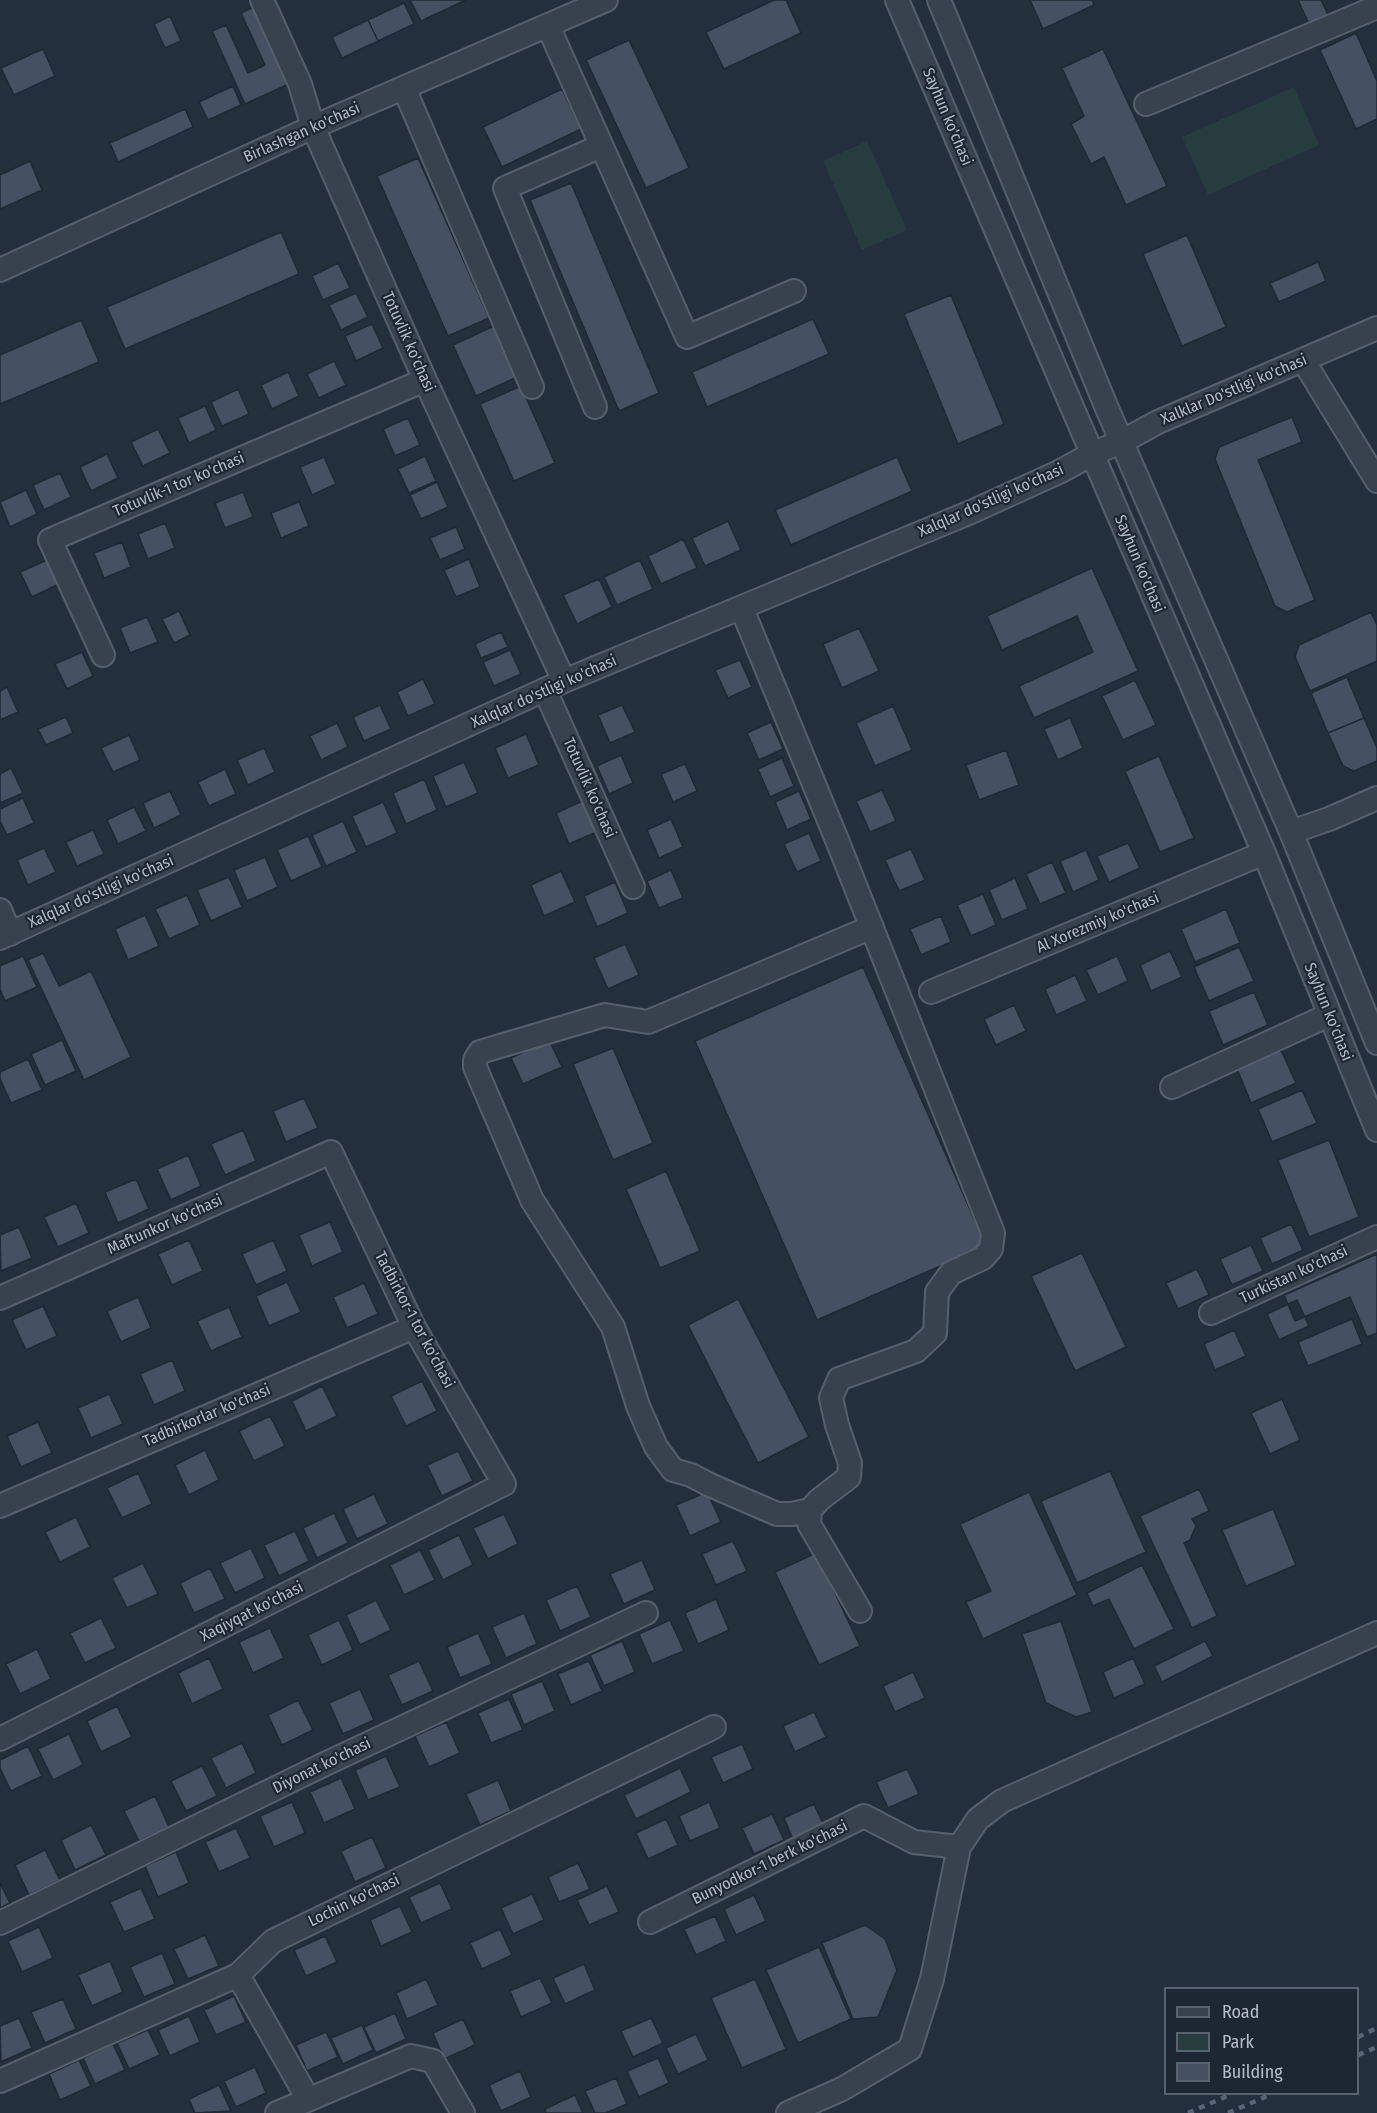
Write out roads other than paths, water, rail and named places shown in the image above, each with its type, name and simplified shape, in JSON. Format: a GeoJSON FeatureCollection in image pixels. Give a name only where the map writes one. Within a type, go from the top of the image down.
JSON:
{"type":"FeatureCollection","features":[{"type":"Feature","properties":{"kind":"street","name":"Totuvlik ko'chasi"},"geometry":{"type":"LineString","coordinates":[[263,0],[300,84],[313,128],[425,380],[554,686],[633,887]]}},
{"type":"Feature","properties":{"kind":"street","name":"Birlashgan ko'chasi"},"geometry":{"type":"LineString","coordinates":[[0,270],[313,128],[606,0]]}},
{"type":"Feature","properties":{"kind":"street","name":"Sayhun ko'chasi"},"geometry":{"type":"LineString","coordinates":[[897,0],[1264,853],[1377,1130]]}},
{"type":"Feature","properties":{"kind":"street","name":"Sayhun ko'chasi"},"geometry":{"type":"LineString","coordinates":[[939,0],[1106,406],[1291,832],[1377,1043]]}},
{"type":"Feature","properties":{"kind":"street"},"geometry":{"type":"LineString","coordinates":[[1146,104],[1377,6],[1375,0]]}},
{"type":"Feature","properties":{"kind":"street"},"geometry":{"type":"LineString","coordinates":[[548,26],[687,338],[794,291]]}},
{"type":"Feature","properties":{"kind":"street"},"geometry":{"type":"LineString","coordinates":[[404,88],[532,387]]}},
{"type":"Feature","properties":{"kind":"street"},"geometry":{"type":"LineString","coordinates":[[595,407],[505,188],[601,146]]}},
{"type":"Feature","properties":{"kind":"street","name":"Xalklar Do'stligi ko'chasi"},"geometry":{"type":"LineString","coordinates":[[1092,454],[1123,441],[1158,422],[1377,328]]}},
{"type":"Feature","properties":{"kind":"street"},"geometry":{"type":"LineString","coordinates":[[1303,360],[1377,481]]}},
{"type":"Feature","properties":{"kind":"street","name":"Totuvlik-1 tor ko'chasi"},"geometry":{"type":"LineString","coordinates":[[103,655],[50,540],[425,380]]}},
{"type":"Feature","properties":{"kind":"street","name":"Xalqlar do'stligi ko'chasi"},"geometry":{"type":"LineString","coordinates":[[5,936],[554,686],[971,512],[1059,472],[1092,454]]}},
{"type":"Feature","properties":{"kind":"street"},"geometry":{"type":"LineString","coordinates":[[742,609],[872,927],[993,1233],[991,1249],[983,1258],[951,1273],[937,1292],[935,1333],[916,1351],[839,1379],[831,1398],[837,1425],[850,1463],[849,1477],[819,1500],[810,1510],[792,1515],[777,1514],[710,1485],[691,1474],[673,1470],[656,1447],[638,1406],[613,1327],[532,1200],[475,1067],[475,1060],[480,1052],[605,1015],[648,1022],[872,927]]}},
{"type":"Feature","properties":{"kind":"street"},"geometry":{"type":"LineString","coordinates":[[1291,832],[1329,819],[1377,798]]}},
{"type":"Feature","properties":{"kind":"street","name":"Al Xorezmiy ko'chasi"},"geometry":{"type":"LineString","coordinates":[[931,992],[1264,853]]}},
{"type":"Feature","properties":{"kind":"street"},"geometry":{"type":"LineString","coordinates":[[0,910],[5,936]]}},
{"type":"Feature","properties":{"kind":"street"},"geometry":{"type":"LineString","coordinates":[[1172,1087],[1329,1015]]}},
{"type":"Feature","properties":{"kind":"street","name":"Maftunkor ko'chasi"},"geometry":{"type":"LineString","coordinates":[[0,1298],[331,1152]]}},
{"type":"Feature","properties":{"kind":"street","name":"Tadbirkor-1 tor ko'chasi"},"geometry":{"type":"LineString","coordinates":[[331,1152],[414,1327],[504,1484]]}},
{"type":"Feature","properties":{"kind":"street","name":"Turkistan ko'chasi"},"geometry":{"type":"LineString","coordinates":[[1211,1313],[1377,1237]]}},
{"type":"Feature","properties":{"kind":"street","name":"Tadbirkorlar ko'chasi"},"geometry":{"type":"LineString","coordinates":[[0,1506],[414,1327]]}},
{"type":"Feature","properties":{"kind":"street","name":"Xaqiyqat ko'chasi"},"geometry":{"type":"LineString","coordinates":[[0,1739],[504,1484]]}},
{"type":"Feature","properties":{"kind":"street"},"geometry":{"type":"LineString","coordinates":[[810,1510],[809,1524],[860,1611]]}},
{"type":"Feature","properties":{"kind":"street","name":"Diyonat ko'chasi"},"geometry":{"type":"LineString","coordinates":[[0,1923],[325,1764],[646,1613]]}},
{"type":"Feature","properties":{"kind":"street"},"geometry":{"type":"LineString","coordinates":[[788,2113],[842,2089],[909,2049],[932,1979],[959,1847],[978,1819],[1002,1801],[1377,1634]]}},
{"type":"Feature","properties":{"kind":"street","name":"Lochin ko'chasi"},"geometry":{"type":"LineString","coordinates":[[0,2081],[238,1975],[273,1941],[714,1727]]}},
{"type":"Feature","properties":{"kind":"street","name":"Bunyodkor-1 berk ko'chasi"},"geometry":{"type":"LineString","coordinates":[[650,1922],[864,1816],[914,1842],[959,1847]]}},
{"type":"Feature","properties":{"kind":"street"},"geometry":{"type":"LineString","coordinates":[[238,1975],[308,2099]]}},
{"type":"Feature","properties":{"kind":"street"},"geometry":{"type":"LineString","coordinates":[[277,2113],[411,2056],[433,2061],[463,2113]]}},
{"type":"Feature","properties":{"kind":"railway"},"geometry":{"type":"LineString","coordinates":[[1359,2037],[1377,2028]]}},
{"type":"Feature","properties":{"kind":"railway"},"geometry":{"type":"LineString","coordinates":[[1359,2055],[1377,2047]]}},
{"type":"Feature","properties":{"kind":"railway"},"geometry":{"type":"LineString","coordinates":[[1188,2113],[1230,2095]]}},
{"type":"Feature","properties":{"kind":"railway"},"geometry":{"type":"LineString","coordinates":[[1228,2113],[1270,2095]]}}]}
